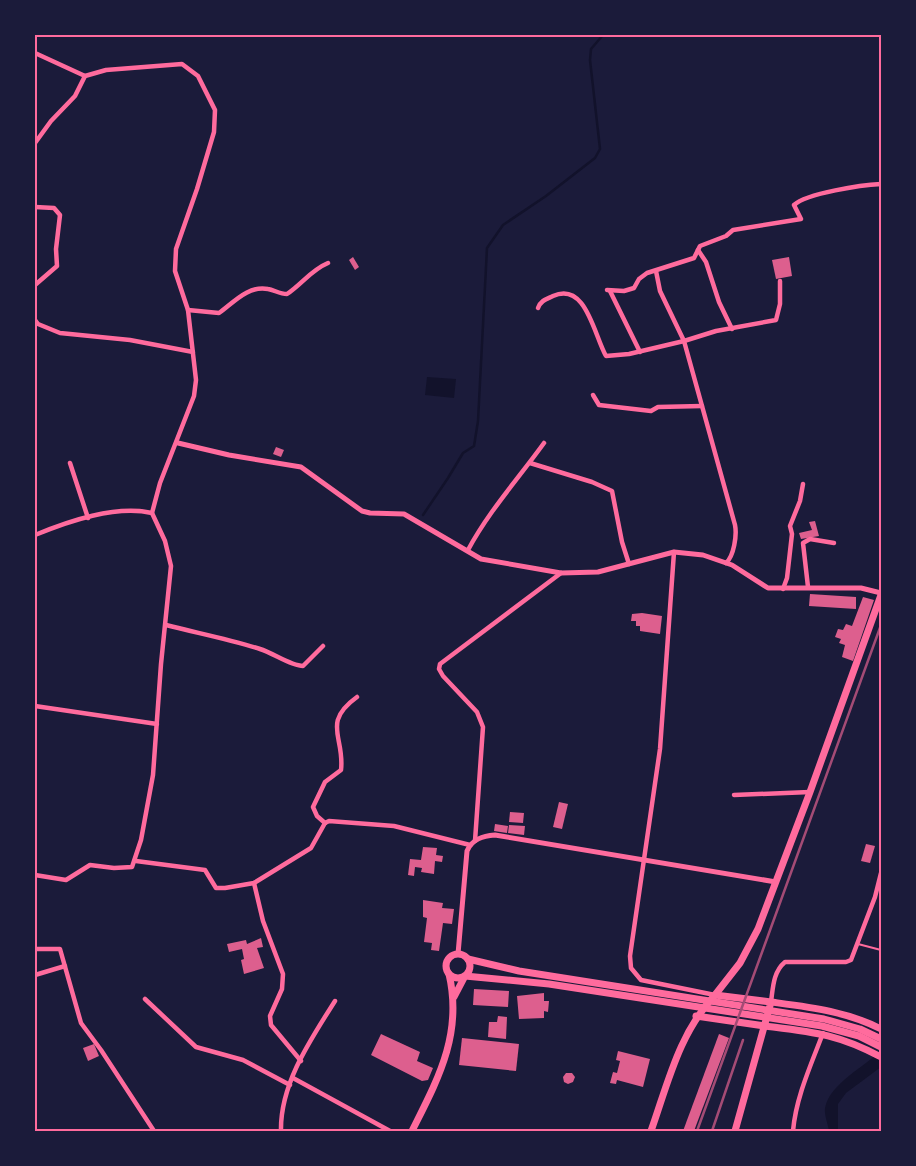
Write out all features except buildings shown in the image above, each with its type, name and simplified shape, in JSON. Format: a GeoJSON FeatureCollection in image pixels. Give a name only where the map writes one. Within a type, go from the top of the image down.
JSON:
{"type":"FeatureCollection","features":[{"type":"Feature","properties":{"kind":"main road"},"geometry":{"type":"LineString","coordinates":[[651,1131],[676,1059],[696,1016],[731,975],[749,947],[810,792],[881,594]]}},
{"type":"Feature","properties":{"kind":"main road"},"geometry":{"type":"LineString","coordinates":[[412,1131],[446,1055],[454,996],[447,963],[451,956],[458,954],[468,959],[519,971],[824,1019],[860,1029],[881,1039]]}},
{"type":"Feature","properties":{"kind":"main road"},"geometry":{"type":"LineString","coordinates":[[454,996],[470,970],[468,959]]}},
{"type":"Feature","properties":{"kind":"main road"},"geometry":{"type":"LineString","coordinates":[[450,974],[457,978],[465,976],[574,988],[822,1026],[859,1036],[881,1047]]}},
{"type":"Feature","properties":{"kind":"main road"},"geometry":{"type":"LineString","coordinates":[[574,988],[576,979]]}},
{"type":"Feature","properties":{"kind":"main road"},"geometry":{"type":"LineString","coordinates":[[715,995],[831,1011],[861,1019],[881,1029]]}},
{"type":"Feature","properties":{"kind":"main road"},"geometry":{"type":"LineString","coordinates":[[734,1131],[771,1002]]}},
{"type":"Feature","properties":{"kind":"main road"},"geometry":{"type":"LineString","coordinates":[[696,1016],[823,1033],[853,1042],[881,1057]]}},
{"type":"Feature","properties":{"kind":"street"},"geometry":{"type":"LineString","coordinates":[[35,53],[85,76],[106,70],[182,64],[198,76],[215,110],[214,132],[197,190],[176,249],[174,271],[188,310],[196,380],[194,396],[178,442],[168,463],[152,514],[165,541],[171,566],[153,775],[136,860],[132,866],[114,868],[90,865],[66,880],[35,875]]}},
{"type":"Feature","properties":{"kind":"street"},"geometry":{"type":"LineString","coordinates":[[35,144],[51,121],[75,96],[85,76]]}},
{"type":"Feature","properties":{"kind":"street"},"geometry":{"type":"LineString","coordinates":[[640,352],[608,290],[624,291],[634,288],[642,277],[694,258],[700,246],[722,238],[733,230],[802,219],[794,205],[807,198],[881,184]]}},
{"type":"Feature","properties":{"kind":"street"},"geometry":{"type":"LineString","coordinates":[[35,207],[54,208],[60,216],[56,249],[57,266],[35,285]]}},
{"type":"Feature","properties":{"kind":"street"},"geometry":{"type":"LineString","coordinates":[[698,250],[706,262],[719,302],[732,329]]}},
{"type":"Feature","properties":{"kind":"street"},"geometry":{"type":"LineString","coordinates":[[188,310],[218,313],[244,294],[256,288],[268,288],[287,294],[298,288],[317,268],[328,263]]}},
{"type":"Feature","properties":{"kind":"street"},"geometry":{"type":"LineString","coordinates":[[656,271],[660,291],[684,340],[693,368],[736,531],[730,558],[726,563]]}},
{"type":"Feature","properties":{"kind":"street"},"geometry":{"type":"LineString","coordinates":[[538,308],[542,301],[560,293],[568,292],[577,297],[583,305],[606,356],[640,352],[716,330],[732,329],[778,319],[780,281]]}},
{"type":"Feature","properties":{"kind":"street"},"geometry":{"type":"LineString","coordinates":[[35,320],[38,324],[60,333],[130,340],[193,352]]}},
{"type":"Feature","properties":{"kind":"street"},"geometry":{"type":"LineString","coordinates":[[593,395],[599,405],[624,409],[651,411],[658,407],[702,406]]}},
{"type":"Feature","properties":{"kind":"street"},"geometry":{"type":"LineString","coordinates":[[178,442],[229,455],[301,467],[362,510],[370,513],[404,514],[481,559],[561,573],[598,572],[674,552],[703,555],[726,563],[764,586],[783,589],[808,587],[860,588],[881,594]]}},
{"type":"Feature","properties":{"kind":"street"},"geometry":{"type":"LineString","coordinates":[[468,550],[496,504],[544,443]]}},
{"type":"Feature","properties":{"kind":"street"},"geometry":{"type":"LineString","coordinates":[[530,463],[592,482],[612,491],[622,542],[629,564]]}},
{"type":"Feature","properties":{"kind":"street"},"geometry":{"type":"LineString","coordinates":[[70,464],[88,518]]}},
{"type":"Feature","properties":{"kind":"street"},"geometry":{"type":"LineString","coordinates":[[783,589],[787,578],[792,534],[791,521],[800,501],[803,484]]}},
{"type":"Feature","properties":{"kind":"street"},"geometry":{"type":"LineString","coordinates":[[35,535],[88,518],[137,510],[152,514]]}},
{"type":"Feature","properties":{"kind":"street"},"geometry":{"type":"LineString","coordinates":[[808,587],[803,543],[810,539],[834,543]]}},
{"type":"Feature","properties":{"kind":"street"},"geometry":{"type":"LineString","coordinates":[[674,552],[660,749],[630,956],[631,968],[642,980],[715,995]]}},
{"type":"Feature","properties":{"kind":"street"},"geometry":{"type":"LineString","coordinates":[[475,841],[483,728],[477,712],[443,676],[439,670],[440,664],[561,573]]}},
{"type":"Feature","properties":{"kind":"street"},"geometry":{"type":"LineString","coordinates":[[166,625],[261,649],[281,656],[297,666],[302,666],[323,646]]}},
{"type":"Feature","properties":{"kind":"street"},"geometry":{"type":"LineString","coordinates":[[325,823],[317,816],[313,807],[325,782],[341,770],[342,758],[336,726],[338,717],[348,703],[356,697]]}},
{"type":"Feature","properties":{"kind":"street"},"geometry":{"type":"LineString","coordinates":[[35,706],[157,724]]}},
{"type":"Feature","properties":{"kind":"street"},"geometry":{"type":"LineString","coordinates":[[734,795],[810,792]]}},
{"type":"Feature","properties":{"kind":"street"},"geometry":{"type":"LineString","coordinates":[[136,860],[205,870],[216,888],[225,888],[254,883],[311,848],[325,823],[329,821],[394,826],[470,845]]}},
{"type":"Feature","properties":{"kind":"street"},"geometry":{"type":"LineString","coordinates":[[458,954],[467,851],[470,845],[483,836],[495,835],[776,882]]}},
{"type":"Feature","properties":{"kind":"street"},"geometry":{"type":"LineString","coordinates":[[771,1002],[774,980],[780,966],[784,962],[846,962],[851,960],[875,897],[880,876]]}},
{"type":"Feature","properties":{"kind":"street"},"geometry":{"type":"LineString","coordinates":[[254,883],[263,921],[283,974],[282,990],[270,1016],[271,1025],[301,1061]]}},
{"type":"Feature","properties":{"kind":"street"},"geometry":{"type":"LineString","coordinates":[[875,897],[881,900]]}},
{"type":"Feature","properties":{"kind":"street"},"geometry":{"type":"LineString","coordinates":[[35,949],[60,949],[81,1022],[154,1131]]}},
{"type":"Feature","properties":{"kind":"street"},"geometry":{"type":"LineString","coordinates":[[35,975],[65,966]]}},
{"type":"Feature","properties":{"kind":"street"},"geometry":{"type":"LineString","coordinates":[[145,999],[196,1048],[243,1060],[290,1085]]}},
{"type":"Feature","properties":{"kind":"street"},"geometry":{"type":"LineString","coordinates":[[281,1131],[281,1118],[292,1078],[335,1001]]}},
{"type":"Feature","properties":{"kind":"street"},"geometry":{"type":"LineString","coordinates":[[794,1131],[795,1114],[804,1083],[823,1033]]}},
{"type":"Feature","properties":{"kind":"street"},"geometry":{"type":"LineString","coordinates":[[292,1078],[390,1131]]}},
{"type":"Feature","properties":{"kind":"lane"},"geometry":{"type":"LineString","coordinates":[[858,944],[881,950]]}},
{"type":"Feature","properties":{"kind":"shaded area"},"geometry":{"type":"Polygon","coordinates":[[[427,377],[456,379],[454,398],[425,395],[427,377]]]}},
{"type":"Feature","properties":{"kind":"shaded area"},"geometry":{"type":"Polygon","coordinates":[[[881,1050],[881,1067],[846,1093],[838,1104],[838,1131],[829,1131],[825,1111],[828,1099],[841,1083],[881,1050]]]}},
{"type":"Feature","properties":{"kind":"waterway"},"geometry":{"type":"LineString","coordinates":[[423,515],[463,453],[474,446],[478,421],[487,248],[503,225],[546,196],[595,158],[600,149],[590,60],[591,49],[603,35]]}},
{"type":"Feature","properties":{"kind":"railway"},"geometry":{"type":"LineString","coordinates":[[697,1131],[881,625]]}},
{"type":"Feature","properties":{"kind":"railway"},"geometry":{"type":"LineString","coordinates":[[712,1131],[743,1040]]}}]}
